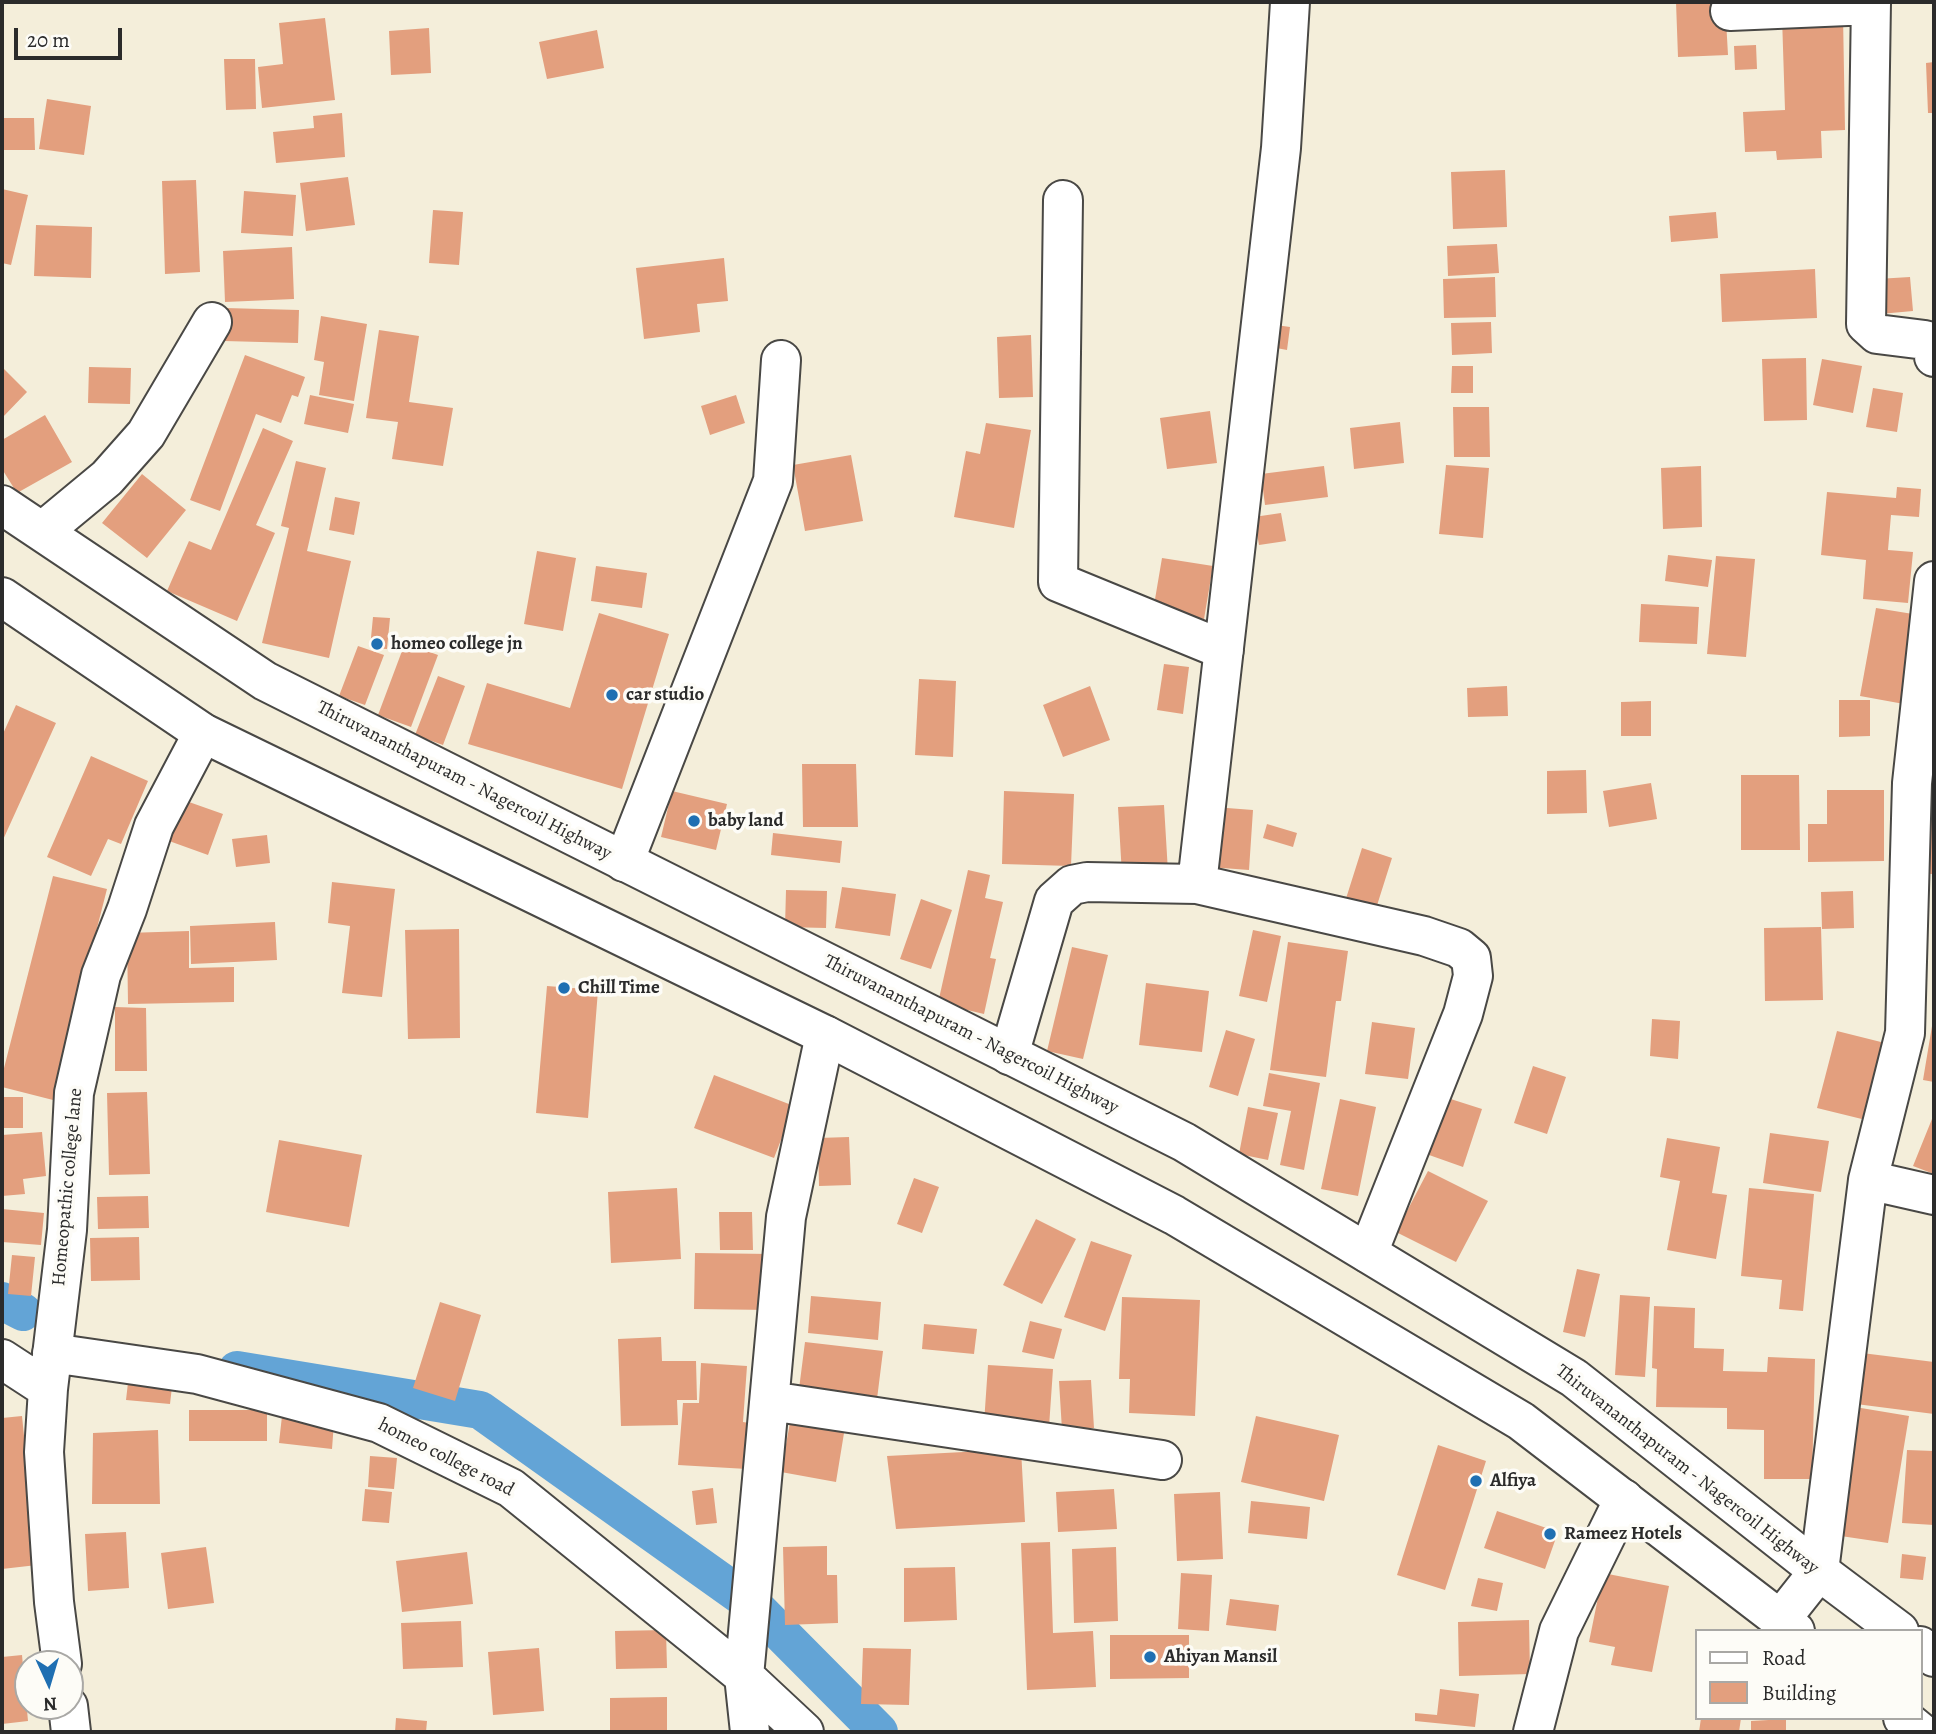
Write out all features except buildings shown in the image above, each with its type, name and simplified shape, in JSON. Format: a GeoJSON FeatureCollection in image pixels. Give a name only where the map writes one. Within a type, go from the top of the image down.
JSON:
{"type":"FeatureCollection","features":[{"type":"Feature","properties":{"kind":"street"},"geometry":{"type":"LineString","coordinates":[[1197,884],[1281,148],[1290,2]]}},
{"type":"Feature","properties":{"kind":"street"},"geometry":{"type":"LineString","coordinates":[[1730,12],[1871,3],[1866,324],[1877,334],[1925,340],[1934,346],[1934,357]]}},
{"type":"Feature","properties":{"kind":"street"},"geometry":{"type":"LineString","coordinates":[[1063,200],[1058,582],[1224,649]]}},
{"type":"Feature","properties":{"kind":"street"},"geometry":{"type":"LineString","coordinates":[[43,531],[107,478],[146,434],[212,322]]}},
{"type":"Feature","properties":{"kind":"street"},"geometry":{"type":"LineString","coordinates":[[624,862],[773,481],[781,360]]}},
{"type":"Feature","properties":{"kind":"street","name":"Thiruvananthapuram - Nagercoil Highway"},"geometry":{"type":"LineString","coordinates":[[2,505],[265,681],[1184,1142],[1574,1378],[1819,1572],[1896,1629]]}},
{"type":"Feature","properties":{"kind":"street"},"geometry":{"type":"LineString","coordinates":[[2,597],[202,733],[825,1035],[1174,1215],[1521,1421],[1788,1625],[1819,1572],[1868,1180],[1905,1033],[1912,783],[1934,581]]}},
{"type":"Feature","properties":{"kind":"street","name":"Homeopathic college lane"},"geometry":{"type":"LineString","coordinates":[[60,1650],[54,1602],[44,1452],[50,1371],[67,1230],[74,1093],[101,975],[127,909],[154,826],[202,733]]}},
{"type":"Feature","properties":{"kind":"street"},"geometry":{"type":"LineString","coordinates":[[1009,1055],[1054,901],[1072,885],[1101,881],[1197,884],[1424,936],[1458,947],[1471,958],[1473,976],[1463,1014],[1368,1253]]}},
{"type":"Feature","properties":{"kind":"street"},"geometry":{"type":"LineString","coordinates":[[750,1732],[744,1676],[786,1217],[825,1035]]}},
{"type":"Feature","properties":{"kind":"street"},"geometry":{"type":"LineString","coordinates":[[1868,1180],[1934,1195]]}},
{"type":"Feature","properties":{"kind":"street"},"geometry":{"type":"LineString","coordinates":[[2,1359],[50,1371]]}},
{"type":"Feature","properties":{"kind":"street","name":"homeo college road"},"geometry":{"type":"LineString","coordinates":[[50,1371],[197,1374],[379,1423],[511,1488],[744,1676],[804,1732]]}},
{"type":"Feature","properties":{"kind":"street"},"geometry":{"type":"LineString","coordinates":[[770,1401],[1162,1461]]}},
{"type":"Feature","properties":{"kind":"street"},"geometry":{"type":"LineString","coordinates":[[1533,1732],[1559,1631],[1624,1499]]}},
{"type":"Feature","properties":{"kind":"street"},"geometry":{"type":"LineString","coordinates":[[1905,1720],[1920,1732]]}},
{"type":"Feature","properties":{"kind":"waterway"},"geometry":{"type":"LineString","coordinates":[[2,1301],[23,1312]]}},
{"type":"Feature","properties":{"kind":"waterway"},"geometry":{"type":"LineString","coordinates":[[237,1370],[480,1410],[751,1603],[879,1732]]}},
{"type":"Feature","properties":{"kind":"place","name":"homeo college jn"},"geometry":{"type":"Point","coordinates":[377,644]}},
{"type":"Feature","properties":{"kind":"place","name":"car studio"},"geometry":{"type":"Point","coordinates":[612,695]}},
{"type":"Feature","properties":{"kind":"place","name":"baby land"},"geometry":{"type":"Point","coordinates":[694,821]}},
{"type":"Feature","properties":{"kind":"place","name":"Chill Time"},"geometry":{"type":"Point","coordinates":[564,988]}},
{"type":"Feature","properties":{"kind":"place","name":"Alfiya"},"geometry":{"type":"Point","coordinates":[1476,1481]}},
{"type":"Feature","properties":{"kind":"place","name":"Rameez Hotels"},"geometry":{"type":"Point","coordinates":[1550,1534]}},
{"type":"Feature","properties":{"kind":"place","name":"Ahiyan Mansil"},"geometry":{"type":"Point","coordinates":[1150,1657]}}]}
